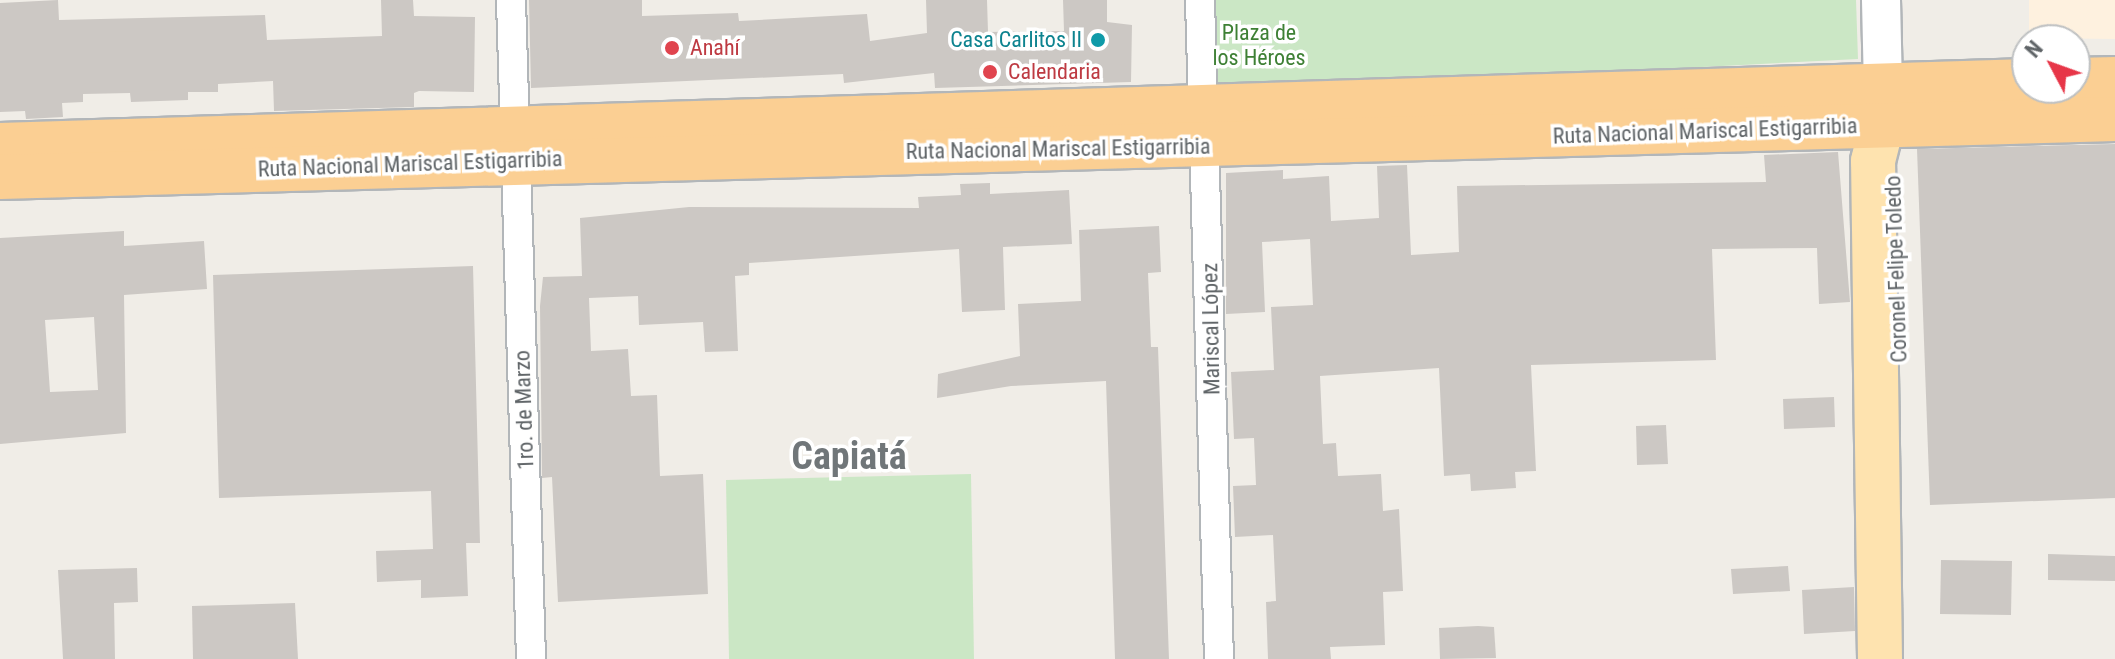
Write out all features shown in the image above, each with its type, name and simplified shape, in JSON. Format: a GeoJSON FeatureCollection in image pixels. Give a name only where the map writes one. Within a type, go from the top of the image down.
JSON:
{"type":"FeatureCollection","features":[{"type":"Feature","properties":{"kind":"highway"},"geometry":{"type":"LineString","coordinates":[[2091,80],[2115,79]]}},
{"type":"Feature","properties":{"kind":"highway","name":"Ruta Nacional Mariscal Estigarribia"},"geometry":{"type":"LineString","coordinates":[[1883,106],[2011,84]]}},
{"type":"Feature","properties":{"kind":"highway","name":"Ruta Nacional Mariscal Estigarribia"},"geometry":{"type":"LineString","coordinates":[[0,145],[515,144],[1883,106],[2115,119]]}},
{"type":"Feature","properties":{"kind":"highway","name":"Ruta Nacional Mariscal Estigarribia"},"geometry":{"type":"LineString","coordinates":[[0,177],[515,144]]}},
{"type":"Feature","properties":{"kind":"main road"},"geometry":{"type":"LineString","coordinates":[[1881,0],[1883,106]]}},
{"type":"Feature","properties":{"kind":"main road","name":"Coronel Felipe Toledo"},"geometry":{"type":"LineString","coordinates":[[1880,659],[1873,161],[1883,106]]}},
{"type":"Feature","properties":{"kind":"main road","name":"Coronel Felipe Toledo"},"geometry":{"type":"LineString","coordinates":[[1883,106],[1892,162],[1906,659]]}},
{"type":"Feature","properties":{"kind":"street","name":"1ro. de Marzo"},"geometry":{"type":"LineString","coordinates":[[511,0],[531,659]]}},
{"type":"Feature","properties":{"kind":"street","name":"Mariscal López"},"geometry":{"type":"LineString","coordinates":[[1200,0],[1219,659]]}},
{"type":"Feature","properties":{"kind":"shaded area"},"geometry":{"type":"Polygon","coordinates":[[[2029,0],[2115,0],[2115,39],[2091,39],[2091,24],[2029,24],[2029,0]]]}},
{"type":"Feature","properties":{"kind":"green space","name":"Plaza de los Héroes"},"geometry":{"type":"Polygon","coordinates":[[[1213,0],[1856,0],[1858,59],[1215,92],[1213,0]]]}},
{"type":"Feature","properties":{"kind":"green space"},"geometry":{"type":"Polygon","coordinates":[[[971,474],[974,659],[729,659],[726,480],[971,474]]]}},
{"type":"Feature","properties":{"kind":"building"},"geometry":{"type":"Polygon","coordinates":[[[58,0],[59,20],[265,15],[267,40],[382,36],[381,0],[413,0],[414,16],[475,17],[474,92],[419,91],[414,93],[414,107],[274,111],[273,81],[218,84],[218,92],[188,92],[188,100],[131,102],[130,93],[83,94],[83,102],[62,103],[63,117],[26,119],[25,111],[0,112],[0,3],[58,0]]]}},
{"type":"Feature","properties":{"kind":"building"},"geometry":{"type":"Polygon","coordinates":[[[529,0],[642,0],[642,16],[738,13],[739,21],[867,14],[870,41],[927,33],[926,0],[987,0],[988,32],[1064,31],[1063,0],[1107,0],[1107,22],[1132,25],[1131,82],[935,88],[934,73],[844,83],[843,74],[531,88],[529,0]]]}},
{"type":"Feature","properties":{"kind":"building"},"geometry":{"type":"Polygon","coordinates":[[[2115,144],[2115,498],[1930,505],[1917,149],[2115,144]]]}},
{"type":"Feature","properties":{"kind":"building"},"geometry":{"type":"Polygon","coordinates":[[[1838,152],[1850,302],[1819,304],[1817,248],[1712,249],[1716,360],[1531,365],[1536,471],[1515,472],[1516,488],[1471,491],[1470,474],[1444,476],[1439,368],[1320,376],[1323,444],[1336,443],[1338,476],[1381,474],[1383,511],[1399,509],[1403,591],[1383,592],[1385,645],[1330,647],[1331,659],[1268,659],[1266,602],[1276,601],[1273,535],[1235,537],[1233,486],[1256,485],[1254,438],[1234,439],[1231,372],[1274,370],[1271,307],[1313,305],[1310,239],[1262,242],[1265,312],[1226,314],[1226,173],[1283,170],[1283,179],[1329,176],[1331,221],[1379,218],[1377,166],[1407,165],[1411,255],[1459,252],[1457,186],[1766,182],[1764,155],[1838,152]]]}},
{"type":"Feature","properties":{"kind":"building"},"geometry":{"type":"Polygon","coordinates":[[[990,183],[990,194],[1069,190],[1072,244],[1003,247],[1005,310],[962,312],[959,249],[749,263],[749,275],[735,276],[738,351],[705,352],[703,322],[639,325],[638,296],[589,298],[591,351],[628,349],[631,396],[657,395],[660,476],[703,474],[708,594],[558,602],[552,477],[542,478],[540,306],[543,277],[582,276],[580,218],[689,207],[919,208],[918,197],[961,195],[960,184],[990,183]]]}},
{"type":"Feature","properties":{"kind":"building"},"geometry":{"type":"Polygon","coordinates":[[[1159,226],[1161,272],[1148,273],[1151,347],[1158,347],[1169,659],[1115,659],[1106,381],[1011,386],[937,398],[938,374],[1020,356],[1018,304],[1081,301],[1079,230],[1159,226]]]}},
{"type":"Feature","properties":{"kind":"building"},"geometry":{"type":"Polygon","coordinates":[[[124,231],[124,246],[204,241],[207,289],[124,295],[126,433],[0,444],[0,238],[124,231]],[[94,317],[45,320],[50,392],[98,390],[94,317]]]}},
{"type":"Feature","properties":{"kind":"building"},"geometry":{"type":"Polygon","coordinates":[[[473,266],[480,543],[466,543],[468,596],[421,598],[421,580],[377,582],[376,551],[433,549],[431,491],[219,498],[213,275],[473,266]]]}},
{"type":"Feature","properties":{"kind":"building"},"geometry":{"type":"Polygon","coordinates":[[[1834,397],[1835,427],[1784,429],[1783,399],[1834,397]]]}},
{"type":"Feature","properties":{"kind":"building"},"geometry":{"type":"Polygon","coordinates":[[[1666,425],[1668,464],[1637,465],[1636,426],[1666,425]]]}},
{"type":"Feature","properties":{"kind":"building"},"geometry":{"type":"Polygon","coordinates":[[[2048,554],[2115,556],[2115,581],[2048,580],[2048,554]]]}},
{"type":"Feature","properties":{"kind":"building"},"geometry":{"type":"Polygon","coordinates":[[[1941,560],[2012,561],[2011,615],[1940,614],[1941,560]]]}},
{"type":"Feature","properties":{"kind":"building"},"geometry":{"type":"Polygon","coordinates":[[[1788,566],[1790,591],[1733,594],[1731,569],[1788,566]]]}},
{"type":"Feature","properties":{"kind":"building"},"geometry":{"type":"Polygon","coordinates":[[[137,568],[138,602],[114,603],[115,659],[63,659],[58,570],[137,568]]]}},
{"type":"Feature","properties":{"kind":"building"},"geometry":{"type":"Polygon","coordinates":[[[1854,587],[1855,631],[1804,634],[1802,590],[1854,587]]]}},
{"type":"Feature","properties":{"kind":"building"},"geometry":{"type":"Polygon","coordinates":[[[295,603],[298,659],[193,659],[192,606],[295,603]]]}},
{"type":"Feature","properties":{"kind":"building"},"geometry":{"type":"Polygon","coordinates":[[[1494,627],[1496,658],[1440,659],[1439,628],[1494,627]]]}},
{"type":"Feature","properties":{"kind":"place","name":"Casa Carlitos II"},"geometry":{"type":"Point","coordinates":[1098,40]}},
{"type":"Feature","properties":{"kind":"place","name":"Anahí"},"geometry":{"type":"Point","coordinates":[672,48]}},
{"type":"Feature","properties":{"kind":"place","name":"Calendaria"},"geometry":{"type":"Point","coordinates":[990,72]}},
{"type":"Feature","properties":{"kind":"district","name":"Capiatá"},"geometry":{"type":"Point","coordinates":[849,457]}}]}
